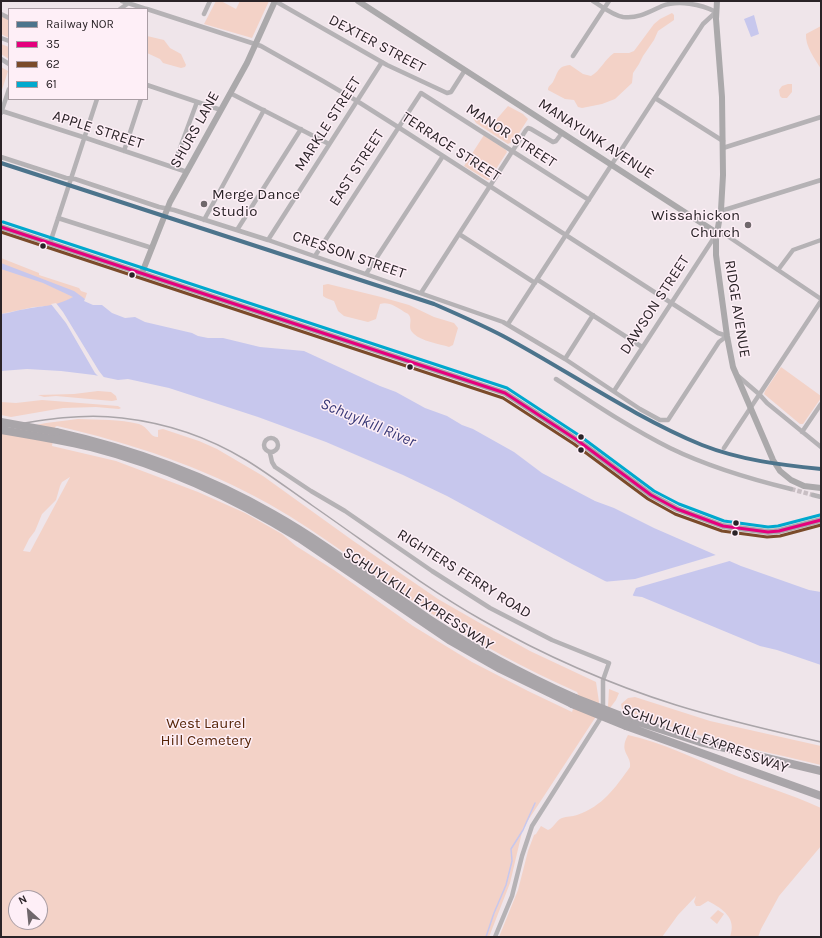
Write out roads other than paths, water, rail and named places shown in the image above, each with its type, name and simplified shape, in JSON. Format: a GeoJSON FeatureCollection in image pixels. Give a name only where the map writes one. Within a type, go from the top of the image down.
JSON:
{"type":"FeatureCollection","features":[{"type":"Feature","properties":{"kind":"highway","name":"SCHUYLKILL EXPRESSWAY"},"geometry":{"type":"LineString","coordinates":[[1,422],[55,436],[148,464],[222,494],[300,538],[423,623],[500,669],[627,722],[821,796]]}},
{"type":"Feature","properties":{"kind":"highway","name":"SCHUYLKILL EXPRESSWAY"},"geometry":{"type":"LineString","coordinates":[[1,430],[55,436]]}},
{"type":"Feature","properties":{"kind":"highway","name":"SCHUYLKILL EXPRESSWAY"},"geometry":{"type":"LineString","coordinates":[[627,722],[700,742],[821,771]]}},
{"type":"Feature","properties":{"kind":"street","name":"TERRACE STREET"},"geometry":{"type":"LineString","coordinates":[[122,1],[130,2],[145,8]]}},
{"type":"Feature","properties":{"kind":"street"},"geometry":{"type":"LineString","coordinates":[[204,14],[210,1]]}},
{"type":"Feature","properties":{"kind":"street","name":"DEXTER STREET"},"geometry":{"type":"LineString","coordinates":[[275,1],[382,62],[449,93],[465,70]]}},
{"type":"Feature","properties":{"kind":"street","name":"SHURS LANE"},"geometry":{"type":"LineString","coordinates":[[142,273],[167,209],[247,63],[275,1]]}},
{"type":"Feature","properties":{"kind":"street","name":"MANAYUNK AVENUE"},"geometry":{"type":"LineString","coordinates":[[358,1],[717,233],[726,235],[821,300]]}},
{"type":"Feature","properties":{"kind":"street"},"geometry":{"type":"LineString","coordinates":[[594,1],[617,15],[629,17],[643,15],[673,3],[703,7],[716,12]]}},
{"type":"Feature","properties":{"kind":"street"},"geometry":{"type":"LineString","coordinates":[[574,56],[609,1]]}},
{"type":"Feature","properties":{"kind":"street","name":"RIDGE AVENUE"},"geometry":{"type":"LineString","coordinates":[[717,1],[716,12],[722,97],[723,184],[721,212],[717,233],[716,264],[732,361],[736,375],[750,408],[773,460],[780,471],[795,482],[804,486],[821,488]]}},
{"type":"Feature","properties":{"kind":"street"},"geometry":{"type":"LineString","coordinates":[[121,8],[130,2]]}},
{"type":"Feature","properties":{"kind":"street","name":"TERRACE STREET"},"geometry":{"type":"LineString","coordinates":[[148,9],[264,48],[357,101],[718,333],[728,336]]}},
{"type":"Feature","properties":{"kind":"street"},"geometry":{"type":"LineString","coordinates":[[508,324],[703,24],[716,12]]}},
{"type":"Feature","properties":{"kind":"street","name":"MARKLE STREET"},"geometry":{"type":"LineString","coordinates":[[268,240],[382,62]]}},
{"type":"Feature","properties":{"kind":"street"},"geometry":{"type":"LineString","coordinates":[[148,85],[221,110]]}},
{"type":"Feature","properties":{"kind":"street"},"geometry":{"type":"LineString","coordinates":[[1,112],[8,92]]}},
{"type":"Feature","properties":{"kind":"street"},"geometry":{"type":"LineString","coordinates":[[230,93],[329,144]]}},
{"type":"Feature","properties":{"kind":"street","name":"EAST STREET"},"geometry":{"type":"LineString","coordinates":[[315,256],[420,93]]}},
{"type":"Feature","properties":{"kind":"street","name":"MANOR STREET"},"geometry":{"type":"LineString","coordinates":[[420,93],[589,200]]}},
{"type":"Feature","properties":{"kind":"street"},"geometry":{"type":"LineString","coordinates":[[655,98],[723,145],[821,117]]}},
{"type":"Feature","properties":{"kind":"street"},"geometry":{"type":"LineString","coordinates":[[50,242],[97,100]]}},
{"type":"Feature","properties":{"kind":"street"},"geometry":{"type":"LineString","coordinates":[[124,151],[141,100]]}},
{"type":"Feature","properties":{"kind":"street"},"geometry":{"type":"LineString","coordinates":[[173,167],[197,102]]}},
{"type":"Feature","properties":{"kind":"street"},"geometry":{"type":"LineString","coordinates":[[204,220],[264,110]]}},
{"type":"Feature","properties":{"kind":"street","name":"APPLE STREET"},"geometry":{"type":"LineString","coordinates":[[1,112],[187,172]]}},
{"type":"Feature","properties":{"kind":"street"},"geometry":{"type":"LineString","coordinates":[[421,293],[528,128],[553,142],[556,141],[562,133]]}},
{"type":"Feature","properties":{"kind":"street"},"geometry":{"type":"LineString","coordinates":[[237,230],[301,129]]}},
{"type":"Feature","properties":{"kind":"street"},"geometry":{"type":"LineString","coordinates":[[366,274],[443,156]]}},
{"type":"Feature","properties":{"kind":"street","name":"CRESSON STREET"},"geometry":{"type":"LineString","coordinates":[[1,157],[268,240],[508,324],[647,413],[662,421],[668,420],[719,342],[728,336]]}},
{"type":"Feature","properties":{"kind":"street"},"geometry":{"type":"LineString","coordinates":[[721,212],[821,180]]}},
{"type":"Feature","properties":{"kind":"street"},"geometry":{"type":"LineString","coordinates":[[58,218],[152,248]]}},
{"type":"Feature","properties":{"kind":"street"},"geometry":{"type":"LineString","coordinates":[[1,227],[505,393],[577,440],[651,495],[677,509],[707,520],[728,527],[772,532],[821,520]]}},
{"type":"Feature","properties":{"kind":"street","name":"DAWSON STREET"},"geometry":{"type":"LineString","coordinates":[[614,391],[717,233]]}},
{"type":"Feature","properties":{"kind":"street"},"geometry":{"type":"LineString","coordinates":[[459,234],[593,315],[642,347]]}},
{"type":"Feature","properties":{"kind":"street"},"geometry":{"type":"LineString","coordinates":[[778,270],[793,250],[821,240]]}},
{"type":"Feature","properties":{"kind":"street"},"geometry":{"type":"LineString","coordinates":[[724,448],[821,300]]}},
{"type":"Feature","properties":{"kind":"street"},"geometry":{"type":"LineString","coordinates":[[564,359],[593,315]]}},
{"type":"Feature","properties":{"kind":"street"},"geometry":{"type":"LineString","coordinates":[[736,375],[759,394],[767,403],[821,447]]}},
{"type":"Feature","properties":{"kind":"street"},"geometry":{"type":"LineString","coordinates":[[556,379],[624,422],[670,448],[718,468],[791,489]]}},
{"type":"Feature","properties":{"kind":"street"},"geometry":{"type":"LineString","coordinates":[[802,432],[821,404]]}},
{"type":"Feature","properties":{"kind":"street","name":"RIGHTERS FERRY ROAD"},"geometry":{"type":"LineString","coordinates":[[270,453],[275,467],[351,515],[432,571],[490,608],[552,640],[609,663],[604,680],[603,707],[600,719],[532,826],[522,856],[512,896],[496,937]]}},
{"type":"Feature","properties":{"kind":"street"},"geometry":{"type":"LineString","coordinates":[[813,495],[821,497]]}},
{"type":"Feature","properties":{"kind":"water"},"geometry":{"type":"Polygon","coordinates":[[[754,15],[759,34],[751,37],[744,19],[754,15]]]}},
{"type":"Feature","properties":{"kind":"water","name":"Schuylkill River"},"geometry":{"type":"Polygon","coordinates":[[[1,263],[74,291],[85,299],[84,301],[93,305],[102,305],[112,313],[125,318],[135,317],[145,322],[208,338],[223,338],[260,347],[304,351],[396,392],[425,408],[447,416],[462,425],[473,429],[514,452],[542,473],[595,501],[614,508],[654,528],[741,566],[809,590],[821,592],[821,665],[777,650],[760,646],[642,597],[634,596],[447,496],[403,475],[326,442],[258,417],[169,388],[128,379],[118,380],[61,371],[27,369],[1,371],[1,314],[55,304],[73,297],[43,283],[1,269],[1,263]]]}},
{"type":"Feature","properties":{"kind":"waterway"},"geometry":{"type":"LineString","coordinates":[[486,937],[506,885],[512,861],[511,849],[523,830],[535,803]]}},
{"type":"Feature","properties":{"kind":"tunnel"},"geometry":{"type":"LineString","coordinates":[[791,489],[813,495]]}},
{"type":"Feature","properties":{"kind":"railway"},"geometry":{"type":"LineString","coordinates":[[1,427],[62,418],[92,416],[122,418],[155,423],[202,438],[217,444],[255,465],[439,594],[505,633],[553,657],[601,678],[651,697],[730,720],[821,742]]}},
{"type":"Feature","properties":{"kind":"rail line","name":"NOR"},"geometry":{"type":"LineString","coordinates":[[1,163],[434,304],[503,336],[651,421],[702,445],[731,455],[776,464],[821,469]]}},
{"type":"Feature","properties":{"kind":"place","name":"Merge Dance Studio"},"geometry":{"type":"Point","coordinates":[204,204]}},
{"type":"Feature","properties":{"kind":"place","name":"Wissahickon Church"},"geometry":{"type":"Point","coordinates":[748,225]}},
{"type":"Feature","properties":{"kind":"park label","name":"West Laurel Hill Cemetery"},"geometry":{"type":"Point","coordinates":[206,732]}}]}
